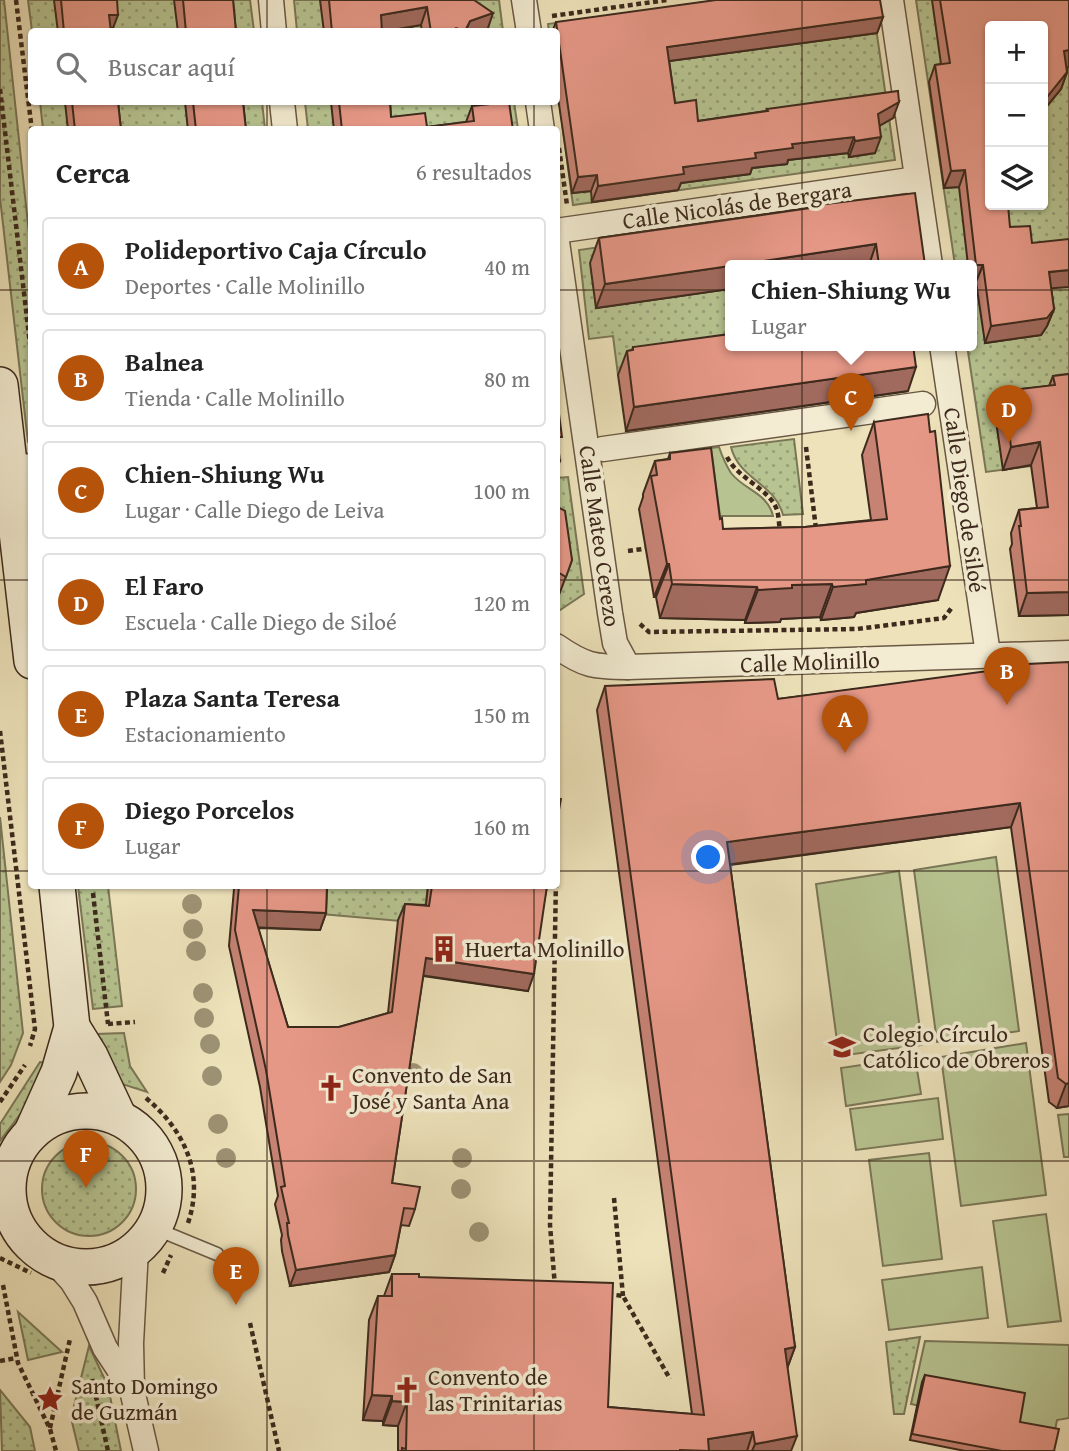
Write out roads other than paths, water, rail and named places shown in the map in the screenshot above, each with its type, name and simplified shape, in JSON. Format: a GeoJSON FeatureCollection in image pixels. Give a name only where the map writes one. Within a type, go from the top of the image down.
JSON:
{"type":"FeatureCollection","features":[{"type":"Feature","properties":{"kind":"street"},"geometry":{"type":"LineString","coordinates":[[271,0],[274,28]]}},
{"type":"Feature","properties":{"kind":"street"},"geometry":{"type":"LineString","coordinates":[[891,0],[929,260]]}},
{"type":"Feature","properties":{"kind":"street"},"geometry":{"type":"LineString","coordinates":[[282,105],[285,126]]}},
{"type":"Feature","properties":{"kind":"street"},"geometry":{"type":"LineString","coordinates":[[539,105],[546,126]]}},
{"type":"Feature","properties":{"kind":"street","name":"Calle Nicolás de Bergara"},"geometry":{"type":"LineString","coordinates":[[560,232],[918,179]]}},
{"type":"Feature","properties":{"kind":"street","name":"Calle Mateo Cerezo"},"geometry":{"type":"LineString","coordinates":[[560,261],[615,643],[628,667]]}},
{"type":"Feature","properties":{"kind":"street","name":"Calle Diego de Siloé"},"geometry":{"type":"LineString","coordinates":[[944,351],[988,654]]}},
{"type":"Feature","properties":{"kind":"street"},"geometry":{"type":"LineString","coordinates":[[0,385],[21,467],[28,590]]}},
{"type":"Feature","properties":{"kind":"street"},"geometry":{"type":"LineString","coordinates":[[603,449],[923,404]]}},
{"type":"Feature","properties":{"kind":"street","name":"Calle Molinillo"},"geometry":{"type":"LineString","coordinates":[[560,649],[580,662],[598,667],[1069,653]]}},
{"type":"Feature","properties":{"kind":"street"},"geometry":{"type":"LineString","coordinates":[[57,889],[72,1027],[59,1072],[16,1153],[9,1177],[9,1200],[27,1246],[72,1281],[85,1302],[105,1348],[132,1390]]}},
{"type":"Feature","properties":{"kind":"street"},"geometry":{"type":"LineString","coordinates":[[72,1027],[90,1056],[129,1105],[137,1130],[151,1146],[160,1166],[164,1187],[157,1238],[131,1343],[132,1390],[146,1451]]}},
{"type":"Feature","properties":{"kind":"street"},"geometry":{"type":"LineString","coordinates":[[16,1153],[51,1119],[74,1112],[97,1112],[129,1105]]}},
{"type":"Feature","properties":{"kind":"street"},"geometry":{"type":"LineString","coordinates":[[27,1246],[74,1267],[96,1267],[117,1261],[157,1238]]}},
{"type":"Feature","properties":{"kind":"lane"},"geometry":{"type":"LineString","coordinates":[[157,1238],[217,1254]]}},
{"type":"Feature","properties":{"kind":"place","name":"Chien-Shiung Wu"},"geometry":{"type":"Point","coordinates":[851,431]}},
{"type":"Feature","properties":{"kind":"place","name":"El Faro"},"geometry":{"type":"Point","coordinates":[1009,443]}},
{"type":"Feature","properties":{"kind":"place","name":"Balnea"},"geometry":{"type":"Point","coordinates":[1007,705]}},
{"type":"Feature","properties":{"kind":"place","name":"Polideportivo Caja Círculo"},"geometry":{"type":"Point","coordinates":[845,753]}},
{"type":"Feature","properties":{"kind":"place","name":"Huerta Molinillo"},"geometry":{"type":"Point","coordinates":[444,949]}},
{"type":"Feature","properties":{"kind":"place","name":"Colegio Círculo Católico de Obreros"},"geometry":{"type":"Point","coordinates":[842,1047]}},
{"type":"Feature","properties":{"kind":"place","name":"Convento de San José y Santa Ana"},"geometry":{"type":"Point","coordinates":[331,1088]}},
{"type":"Feature","properties":{"kind":"place","name":"Diego Porcelos"},"geometry":{"type":"Point","coordinates":[86,1188]}},
{"type":"Feature","properties":{"kind":"place","name":"Plaza Santa Teresa"},"geometry":{"type":"Point","coordinates":[236,1305]}},
{"type":"Feature","properties":{"kind":"place","name":"Convento de las Trinitarias"},"geometry":{"type":"Point","coordinates":[407,1390]}},
{"type":"Feature","properties":{"kind":"place","name":"Santo Domingo de Guzmán"},"geometry":{"type":"Point","coordinates":[50,1399]}}]}
